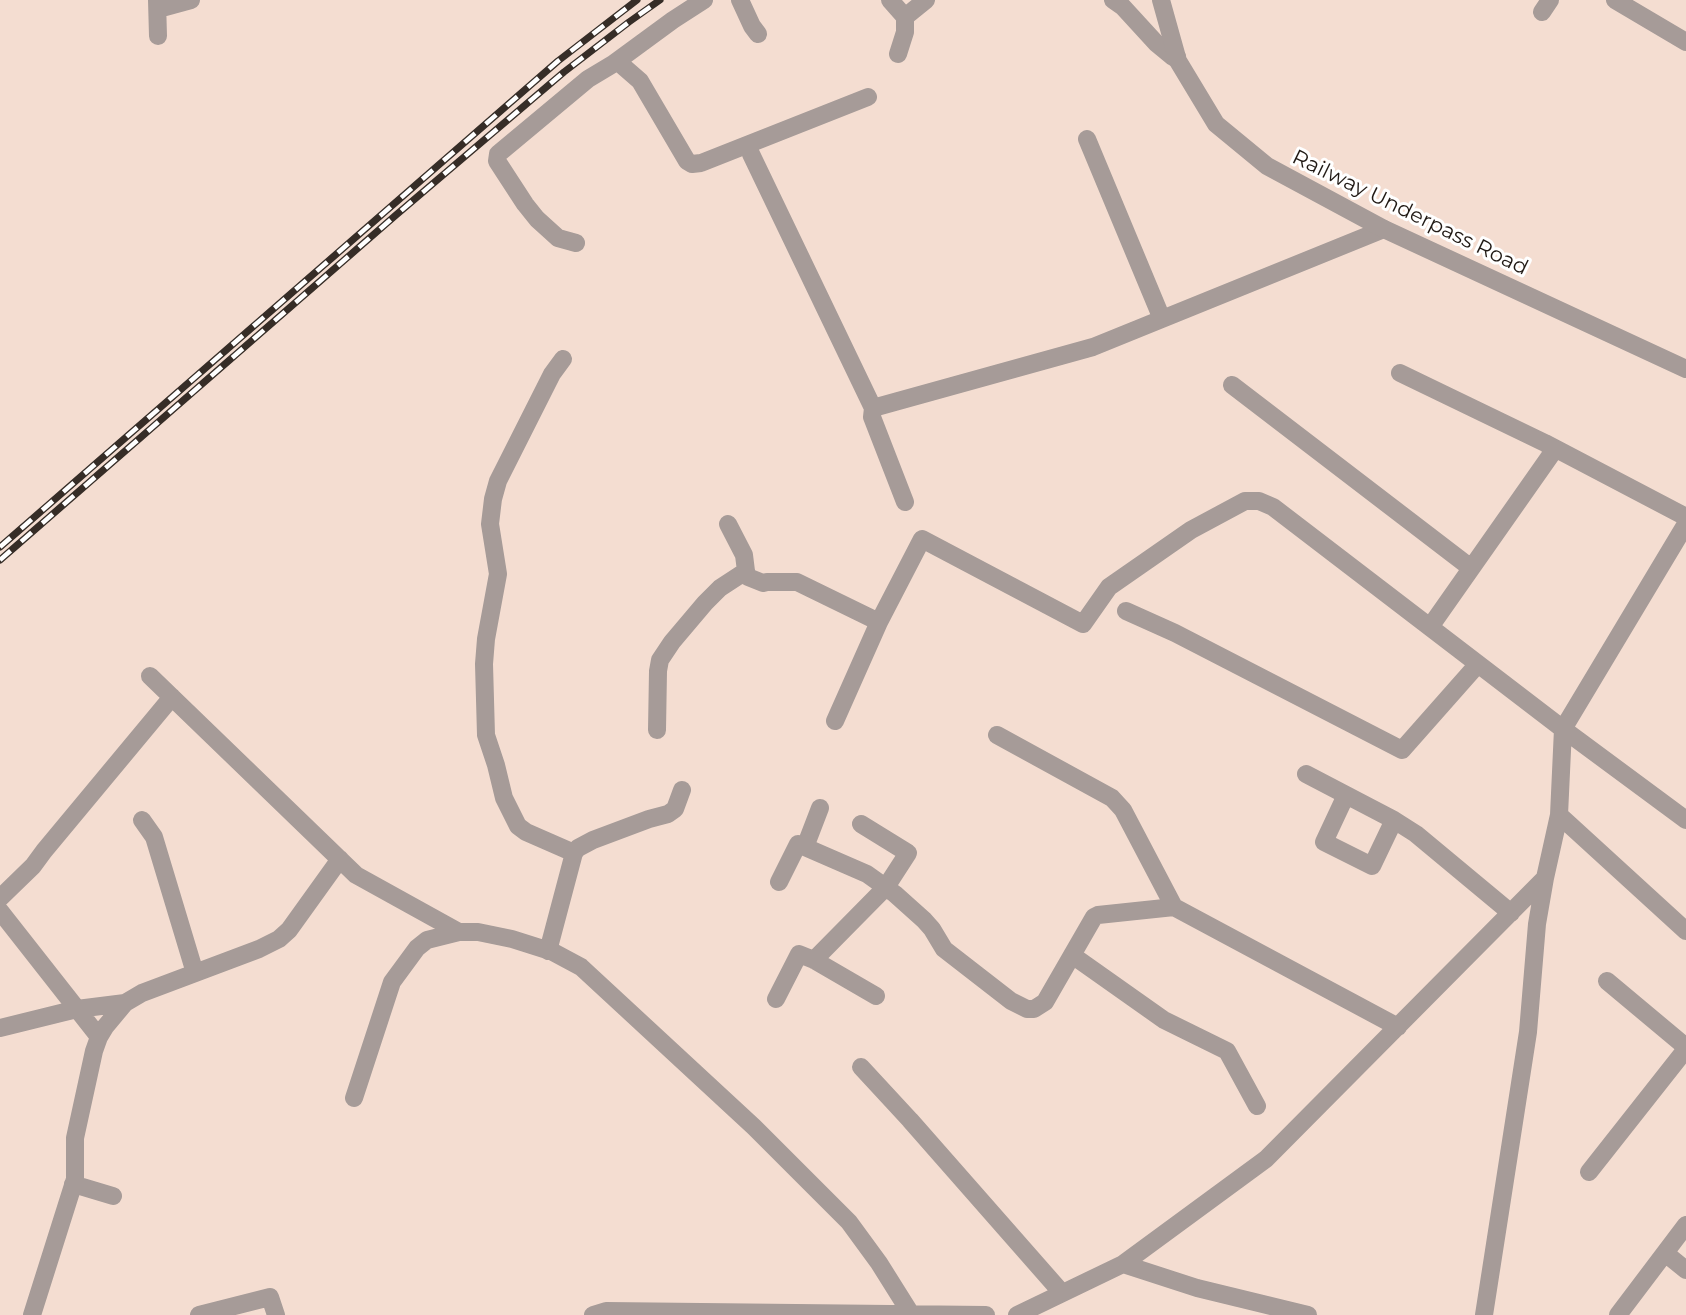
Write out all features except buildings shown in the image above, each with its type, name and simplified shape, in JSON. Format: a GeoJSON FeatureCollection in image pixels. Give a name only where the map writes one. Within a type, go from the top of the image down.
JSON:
{"type":"FeatureCollection","features":[{"type":"Feature","properties":{"kind":"street"},"geometry":{"type":"LineString","coordinates":[[158,36],[158,5],[190,0]]}},
{"type":"Feature","properties":{"kind":"street"},"geometry":{"type":"LineString","coordinates":[[576,243],[558,238],[543,225],[525,204],[497,161],[498,154],[588,79],[704,0]]}},
{"type":"Feature","properties":{"kind":"street"},"geometry":{"type":"LineString","coordinates":[[740,0],[758,34]]}},
{"type":"Feature","properties":{"kind":"street"},"geometry":{"type":"LineString","coordinates":[[890,0],[905,17],[905,32],[898,54]]}},
{"type":"Feature","properties":{"kind":"street"},"geometry":{"type":"LineString","coordinates":[[905,17],[926,0]]}},
{"type":"Feature","properties":{"kind":"street"},"geometry":{"type":"LineString","coordinates":[[1113,0],[1123,7],[1156,43],[1173,57],[1177,57]]}},
{"type":"Feature","properties":{"kind":"street","name":"Railway Underpass Road"},"geometry":{"type":"LineString","coordinates":[[1161,0],[1177,57],[1216,124],[1267,166],[1384,229],[1686,369]]}},
{"type":"Feature","properties":{"kind":"street"},"geometry":{"type":"LineString","coordinates":[[1615,0],[1686,42]]}},
{"type":"Feature","properties":{"kind":"street"},"geometry":{"type":"LineString","coordinates":[[617,61],[640,81],[687,161],[692,164],[701,163],[868,97]]}},
{"type":"Feature","properties":{"kind":"street"},"geometry":{"type":"LineString","coordinates":[[1087,139],[1162,319]]}},
{"type":"Feature","properties":{"kind":"street"},"geometry":{"type":"LineString","coordinates":[[751,154],[873,408],[872,417],[904,502]]}},
{"type":"Feature","properties":{"kind":"street"},"geometry":{"type":"LineString","coordinates":[[873,408],[1093,347],[1384,229]]}},
{"type":"Feature","properties":{"kind":"street"},"geometry":{"type":"LineString","coordinates":[[563,359],[552,374],[498,481],[493,499],[490,524],[498,574],[486,639],[484,664],[486,735],[504,798],[518,826],[526,832],[574,853]]}},
{"type":"Feature","properties":{"kind":"street"},"geometry":{"type":"LineString","coordinates":[[1400,373],[1555,448],[1686,517]]}},
{"type":"Feature","properties":{"kind":"street"},"geometry":{"type":"LineString","coordinates":[[1232,385],[1472,568]]}},
{"type":"Feature","properties":{"kind":"street"},"geometry":{"type":"LineString","coordinates":[[1430,627],[1555,448]]}},
{"type":"Feature","properties":{"kind":"street"},"geometry":{"type":"LineString","coordinates":[[835,721],[879,622],[922,539],[1083,624],[1109,587],[1191,530],[1245,501],[1259,501],[1273,507],[1686,820]]}},
{"type":"Feature","properties":{"kind":"street"},"geometry":{"type":"LineString","coordinates":[[728,524],[744,555],[748,577],[763,583],[797,582],[879,622]]}},
{"type":"Feature","properties":{"kind":"street"},"geometry":{"type":"LineString","coordinates":[[1484,1315],[1528,1032],[1537,924],[1558,815],[1563,729],[1686,524]]}},
{"type":"Feature","properties":{"kind":"street"},"geometry":{"type":"LineString","coordinates":[[657,730],[660,660],[705,603],[720,588],[746,571]]}},
{"type":"Feature","properties":{"kind":"street"},"geometry":{"type":"LineString","coordinates":[[1126,611],[1175,633],[1402,750],[1478,664]]}},
{"type":"Feature","properties":{"kind":"street"},"geometry":{"type":"LineString","coordinates":[[150,676],[356,875],[459,932]]}},
{"type":"Feature","properties":{"kind":"street"},"geometry":{"type":"LineString","coordinates":[[0,898],[33,866],[172,697]]}},
{"type":"Feature","properties":{"kind":"street"},"geometry":{"type":"LineString","coordinates":[[997,735],[1112,798],[1123,810],[1174,907],[1398,1027]]}},
{"type":"Feature","properties":{"kind":"street"},"geometry":{"type":"LineString","coordinates":[[1306,774],[1416,834],[1511,913]]}},
{"type":"Feature","properties":{"kind":"street"},"geometry":{"type":"LineString","coordinates":[[548,951],[574,853],[578,848],[599,837],[668,814],[675,809],[682,790]]}},
{"type":"Feature","properties":{"kind":"street"},"geometry":{"type":"LineString","coordinates":[[1346,795],[1324,842],[1372,866],[1394,820]]}},
{"type":"Feature","properties":{"kind":"street"},"geometry":{"type":"LineString","coordinates":[[805,847],[820,808]]}},
{"type":"Feature","properties":{"kind":"street"},"geometry":{"type":"LineString","coordinates":[[1558,815],[1686,931]]}},
{"type":"Feature","properties":{"kind":"street"},"geometry":{"type":"LineString","coordinates":[[142,820],[154,837],[195,973]]}},
{"type":"Feature","properties":{"kind":"street"},"geometry":{"type":"LineString","coordinates":[[814,960],[886,886],[908,853],[861,824]]}},
{"type":"Feature","properties":{"kind":"street"},"geometry":{"type":"LineString","coordinates":[[779,882],[798,844],[867,874],[886,886],[924,920],[944,949],[1011,1001],[1027,1009],[1045,1002],[1094,917],[1174,907]]}},
{"type":"Feature","properties":{"kind":"street"},"geometry":{"type":"LineString","coordinates":[[32,1315],[75,1179],[75,1138],[99,1037],[125,1003],[142,993],[259,949],[279,939],[289,930],[340,859]]}},
{"type":"Feature","properties":{"kind":"street"},"geometry":{"type":"LineString","coordinates":[[1017,1315],[1124,1264],[1266,1159],[1545,878]]}},
{"type":"Feature","properties":{"kind":"street"},"geometry":{"type":"LineString","coordinates":[[0,911],[99,1037]]}},
{"type":"Feature","properties":{"kind":"street"},"geometry":{"type":"LineString","coordinates":[[354,1098],[392,982],[417,948],[427,940],[459,932],[478,932],[512,939],[548,951],[581,968],[754,1127],[849,1222],[879,1263],[911,1314]]}},
{"type":"Feature","properties":{"kind":"street"},"geometry":{"type":"LineString","coordinates":[[776,999],[800,954],[876,996]]}},
{"type":"Feature","properties":{"kind":"street"},"geometry":{"type":"LineString","coordinates":[[1072,955],[1164,1020],[1227,1051],[1257,1106]]}},
{"type":"Feature","properties":{"kind":"street"},"geometry":{"type":"LineString","coordinates":[[1589,1172],[1686,1048],[1607,981]]}},
{"type":"Feature","properties":{"kind":"street"},"geometry":{"type":"LineString","coordinates":[[0,1028],[77,1009],[125,1003]]}},
{"type":"Feature","properties":{"kind":"street"},"geometry":{"type":"LineString","coordinates":[[861,1067],[1062,1293]]}},
{"type":"Feature","properties":{"kind":"street"},"geometry":{"type":"LineString","coordinates":[[73,1184],[112,1196]]}},
{"type":"Feature","properties":{"kind":"street"},"geometry":{"type":"LineString","coordinates":[[1618,1315],[1686,1225]]}},
{"type":"Feature","properties":{"kind":"street"},"geometry":{"type":"LineString","coordinates":[[1665,1253],[1686,1270]]}},
{"type":"Feature","properties":{"kind":"street"},"geometry":{"type":"LineString","coordinates":[[1124,1264],[1257,1309],[1308,1315]]}},
{"type":"Feature","properties":{"kind":"street"},"geometry":{"type":"LineString","coordinates":[[199,1315],[270,1297],[276,1315]]}},
{"type":"Feature","properties":{"kind":"street"},"geometry":{"type":"LineString","coordinates":[[593,1315],[606,1311],[986,1315]]}},
{"type":"Feature","properties":{"kind":"railway"},"geometry":{"type":"LineString","coordinates":[[0,547],[558,61],[637,0]]}},
{"type":"Feature","properties":{"kind":"railway"},"geometry":{"type":"LineString","coordinates":[[0,560],[564,72],[660,0]]}}]}
